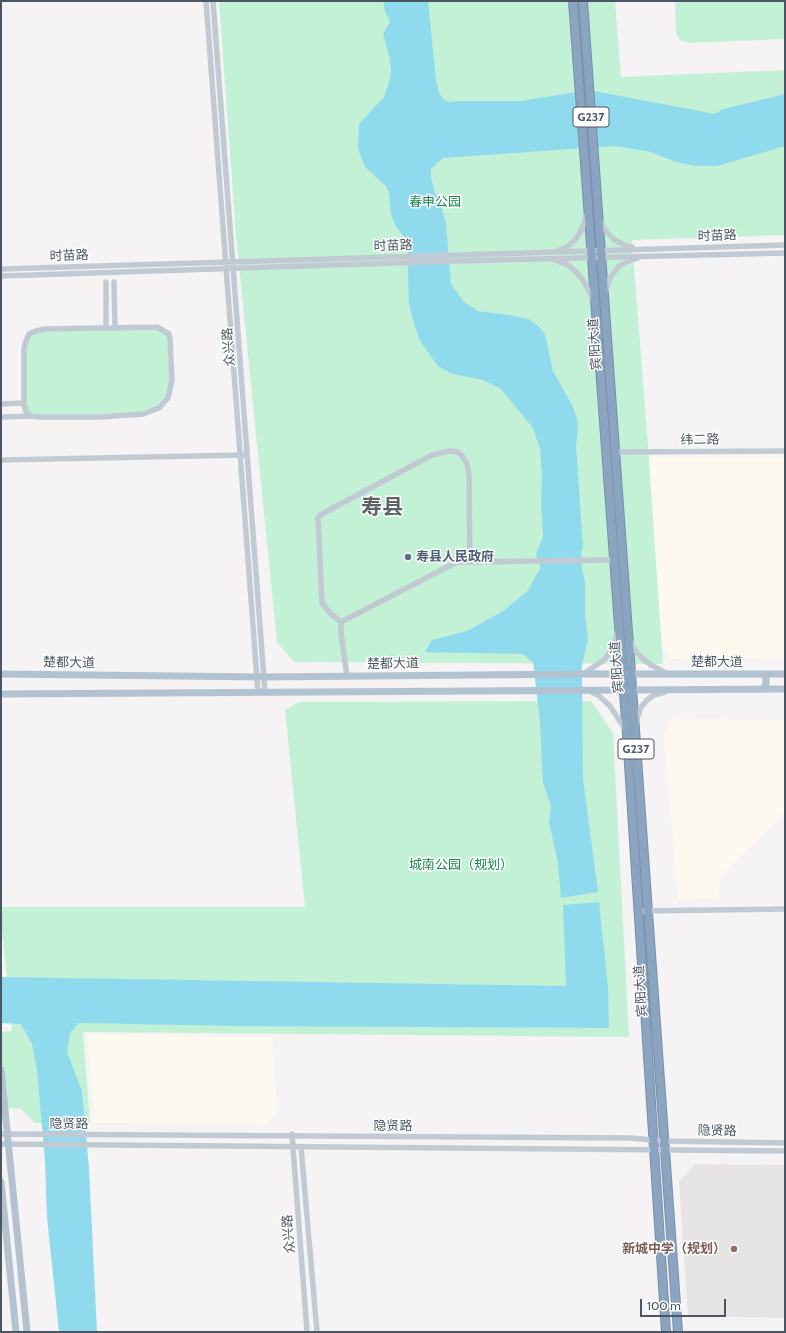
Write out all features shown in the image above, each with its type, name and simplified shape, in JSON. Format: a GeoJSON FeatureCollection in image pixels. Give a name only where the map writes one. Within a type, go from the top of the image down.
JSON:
{"type":"FeatureCollection","features":[{"type":"Feature","properties":{"kind":"highway","name":"宾阳大道"},"geometry":{"type":"LineString","coordinates":[[573,1],[595,166],[597,206],[596,310],[614,560],[622,628],[630,733],[647,911],[678,1332]]}},
{"type":"Feature","properties":{"kind":"highway","name":"宾阳大道"},"geometry":{"type":"LineString","coordinates":[[582,1],[585,166],[588,205],[604,305],[616,452],[622,628]]}},
{"type":"Feature","properties":{"kind":"highway","name":"宾阳大道"},"geometry":{"type":"LineString","coordinates":[[630,733],[638,911],[666,1332]]}},
{"type":"Feature","properties":{"kind":"main road","name":"楚都大道"},"geometry":{"type":"LineString","coordinates":[[1,674],[264,677],[524,674],[785,674]]}},
{"type":"Feature","properties":{"kind":"main road"},"geometry":{"type":"LineString","coordinates":[[763,674],[766,678],[766,684],[763,689]]}},
{"type":"Feature","properties":{"kind":"main road","name":"楚都大道"},"geometry":{"type":"LineString","coordinates":[[1,694],[785,689]]}},
{"type":"Feature","properties":{"kind":"main road"},"geometry":{"type":"LineString","coordinates":[[1,1070],[4,1134],[27,1332]]}},
{"type":"Feature","properties":{"kind":"main road"},"geometry":{"type":"LineString","coordinates":[[1,1182],[16,1332]]}},
{"type":"Feature","properties":{"kind":"street","name":"众兴路"},"geometry":{"type":"LineString","coordinates":[[206,1],[229,267],[248,455],[264,677],[262,692]]}},
{"type":"Feature","properties":{"kind":"street","name":"众兴路"},"geometry":{"type":"LineString","coordinates":[[213,1],[241,455],[262,692]]}},
{"type":"Feature","properties":{"kind":"street"},"geometry":{"type":"LineString","coordinates":[[551,252],[567,247],[575,240],[582,231],[586,221],[588,205]]}},
{"type":"Feature","properties":{"kind":"street"},"geometry":{"type":"LineString","coordinates":[[597,206],[602,225],[607,233],[615,240],[626,246],[646,249]]}},
{"type":"Feature","properties":{"kind":"street","name":"时苗路"},"geometry":{"type":"LineString","coordinates":[[455,258],[549,258],[646,249],[785,245]]}},
{"type":"Feature","properties":{"kind":"street","name":"时苗路"},"geometry":{"type":"LineString","coordinates":[[1,276],[455,258],[551,252],[646,256],[785,253]]}},
{"type":"Feature","properties":{"kind":"street"},"geometry":{"type":"LineString","coordinates":[[604,305],[606,289],[610,278],[618,267],[628,261],[646,256]]}},
{"type":"Feature","properties":{"kind":"street"},"geometry":{"type":"LineString","coordinates":[[549,258],[568,265],[577,273],[590,291],[596,310]]}},
{"type":"Feature","properties":{"kind":"street","name":"时苗路"},"geometry":{"type":"LineString","coordinates":[[1,269],[229,267],[396,260]]}},
{"type":"Feature","properties":{"kind":"street"},"geometry":{"type":"LineString","coordinates":[[106,282],[106,328]]}},
{"type":"Feature","properties":{"kind":"street"},"geometry":{"type":"LineString","coordinates":[[114,282],[115,328]]}},
{"type":"Feature","properties":{"kind":"street"},"geometry":{"type":"LineString","coordinates":[[1,417],[100,417],[143,414],[158,408],[168,398],[172,380],[169,334],[157,327],[45,329],[30,334],[24,348],[24,403],[26,412],[32,416]]}},
{"type":"Feature","properties":{"kind":"street"},"geometry":{"type":"LineString","coordinates":[[1,404],[24,403]]}},
{"type":"Feature","properties":{"kind":"street"},"geometry":{"type":"LineString","coordinates":[[341,622],[330,613],[322,602],[318,518],[320,515],[432,455],[450,451],[458,452],[467,464],[469,474],[470,562]]}},
{"type":"Feature","properties":{"kind":"street","name":"纬二路"},"geometry":{"type":"LineString","coordinates":[[616,452],[785,451]]}},
{"type":"Feature","properties":{"kind":"street"},"geometry":{"type":"LineString","coordinates":[[1,460],[248,455]]}},
{"type":"Feature","properties":{"kind":"street"},"geometry":{"type":"LineString","coordinates":[[341,622],[457,562],[614,560]]}},
{"type":"Feature","properties":{"kind":"street"},"geometry":{"type":"LineString","coordinates":[[341,622],[341,633],[347,676]]}},
{"type":"Feature","properties":{"kind":"street"},"geometry":{"type":"LineString","coordinates":[[582,674],[601,662],[612,649],[622,628],[641,657],[660,671],[672,674]]}},
{"type":"Feature","properties":{"kind":"street"},"geometry":{"type":"LineString","coordinates":[[586,690],[598,695],[610,706],[630,733],[641,707],[647,700],[661,692],[674,690]]}},
{"type":"Feature","properties":{"kind":"street"},"geometry":{"type":"LineString","coordinates":[[638,911],[785,909]]}},
{"type":"Feature","properties":{"kind":"street","name":"隐贤路"},"geometry":{"type":"LineString","coordinates":[[4,1134],[623,1138],[653,1141],[664,1146],[785,1151]]}},
{"type":"Feature","properties":{"kind":"street","name":"众兴路"},"geometry":{"type":"LineString","coordinates":[[292,1135],[307,1332]]}},
{"type":"Feature","properties":{"kind":"street","name":"隐贤路"},"geometry":{"type":"LineString","coordinates":[[5,1144],[654,1150],[664,1146],[785,1143]]}},
{"type":"Feature","properties":{"kind":"street","name":"众兴路"},"geometry":{"type":"LineString","coordinates":[[300,1147],[317,1332]]}},
{"type":"Feature","properties":{"kind":"shaded area"},"geometry":{"type":"Polygon","coordinates":[[[642,457],[785,457],[785,658],[669,659],[654,626],[642,457]]]}},
{"type":"Feature","properties":{"kind":"shaded area"},"geometry":{"type":"Polygon","coordinates":[[[671,719],[785,720],[785,812],[721,876],[719,898],[678,899],[664,739],[671,719]]]}},
{"type":"Feature","properties":{"kind":"shaded area"},"geometry":{"type":"Polygon","coordinates":[[[87,1034],[272,1037],[277,1113],[267,1124],[95,1123],[87,1034]]]}},
{"type":"Feature","properties":{"kind":"shaded area","name":"新城中学（规划）"},"geometry":{"type":"Polygon","coordinates":[[[695,1164],[785,1165],[785,1318],[688,1316],[679,1182],[695,1164]]]}},
{"type":"Feature","properties":{"kind":"green space","name":"春申公园"},"geometry":{"type":"Polygon","coordinates":[[[219,1],[615,1],[621,77],[785,70],[785,235],[632,240],[663,664],[294,662],[277,642],[236,236],[219,1]]]}},
{"type":"Feature","properties":{"kind":"green space"},"geometry":{"type":"Polygon","coordinates":[[[675,1],[785,1],[785,39],[688,43],[680,40],[676,33],[675,1]]]}},
{"type":"Feature","properties":{"kind":"green space"},"geometry":{"type":"Polygon","coordinates":[[[156,329],[167,334],[170,380],[166,397],[156,407],[141,412],[100,416],[41,416],[32,414],[27,410],[25,347],[31,335],[44,330],[156,329]]]}},
{"type":"Feature","properties":{"kind":"green space","name":"城南公园（规划）"},"geometry":{"type":"Polygon","coordinates":[[[591,701],[613,733],[629,1037],[83,1032],[90,1123],[35,1123],[20,1108],[1,1109],[1,1032],[12,1031],[1,921],[1,907],[305,907],[285,710],[299,702],[591,701]]]}},
{"type":"Feature","properties":{"kind":"water"},"geometry":{"type":"Polygon","coordinates":[[[383,1],[428,1],[436,80],[439,93],[443,99],[449,102],[521,101],[589,90],[715,114],[723,109],[785,94],[785,146],[717,166],[695,166],[676,162],[651,152],[614,146],[443,158],[431,169],[431,178],[435,193],[440,202],[446,224],[451,284],[464,302],[478,311],[529,319],[538,326],[545,334],[553,371],[573,407],[577,419],[578,429],[576,445],[583,547],[581,552],[582,569],[585,581],[585,615],[588,640],[582,665],[583,779],[598,892],[561,898],[558,863],[549,822],[551,806],[543,783],[540,722],[533,662],[523,654],[425,652],[432,640],[467,631],[503,611],[528,591],[541,568],[536,554],[543,537],[541,504],[542,475],[540,449],[533,428],[501,389],[483,380],[452,374],[438,366],[420,341],[409,304],[407,244],[405,238],[396,227],[391,214],[389,193],[386,186],[365,167],[358,149],[359,124],[384,97],[390,79],[391,69],[389,55],[383,34],[390,22],[385,11],[383,1]]]}},
{"type":"Feature","properties":{"kind":"water"},"geometry":{"type":"Polygon","coordinates":[[[599,902],[608,987],[609,1028],[236,1026],[79,1023],[70,1033],[67,1052],[82,1091],[89,1168],[97,1332],[59,1332],[47,1217],[45,1161],[37,1070],[32,1044],[21,1024],[1,1023],[1,977],[566,986],[563,905],[599,902]]]}},
{"type":"Feature","properties":{"kind":"place","name":"寿县人民政府"},"geometry":{"type":"Point","coordinates":[408,557]}},
{"type":"Feature","properties":{"kind":"place","name":"新城中学（规划）"},"geometry":{"type":"Point","coordinates":[734,1249]}},
{"type":"Feature","properties":{"kind":"district","name":"寿县"},"geometry":{"type":"Point","coordinates":[382,508]}}]}
